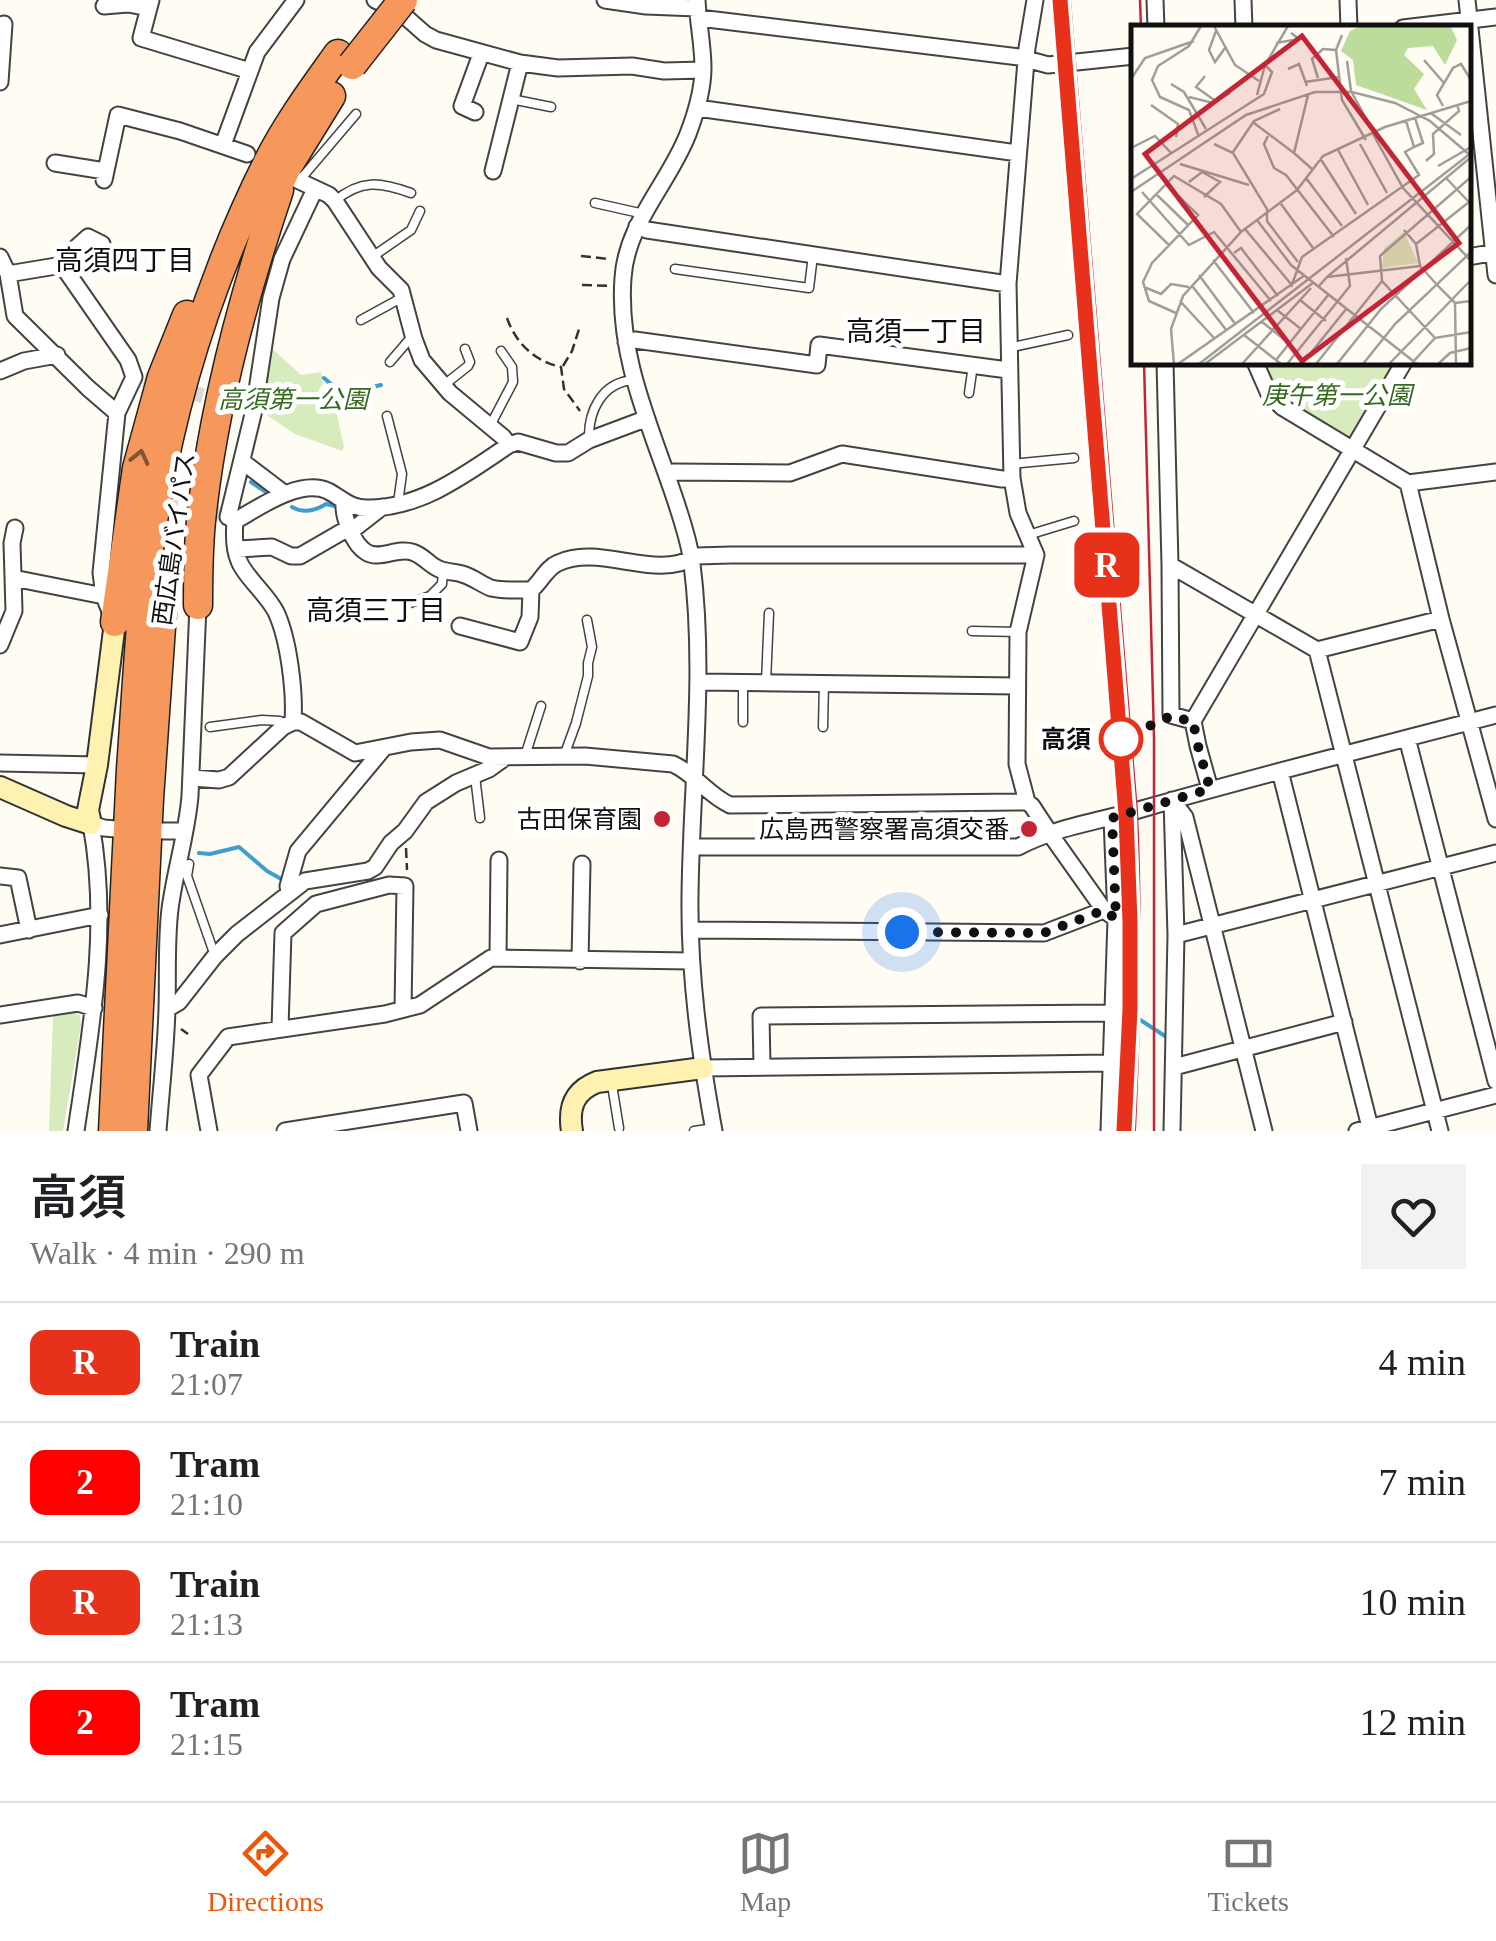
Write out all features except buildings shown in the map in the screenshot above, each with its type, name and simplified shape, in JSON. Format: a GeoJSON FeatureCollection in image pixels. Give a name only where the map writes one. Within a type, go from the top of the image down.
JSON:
{"type":"FeatureCollection","features":[{"type":"Feature","properties":{"kind":"highway","name":"西広島バイパス"},"geometry":{"type":"LineString","coordinates":[[113,1131],[138,667],[152,528],[178,401],[220,274],[377,0]]}},
{"type":"Feature","properties":{"kind":"highway","name":"西広島バイパス"},"geometry":{"type":"LineString","coordinates":[[345,60],[403,0]]}},
{"type":"Feature","properties":{"kind":"highway","name":"西広島バイパス"},"geometry":{"type":"LineString","coordinates":[[133,1131],[157,669],[176,502],[196,404],[215,340],[279,169]]}},
{"type":"Feature","properties":{"kind":"highway"},"geometry":{"type":"LineString","coordinates":[[198,605],[202,513],[210,456],[279,169]]}},
{"type":"Feature","properties":{"kind":"highway"},"geometry":{"type":"LineString","coordinates":[[115,622],[137,468],[162,378],[235,204],[246,185],[279,169]]}},
{"type":"Feature","properties":{"kind":"street"},"geometry":{"type":"LineString","coordinates":[[224,146],[257,52],[296,0]]}},
{"type":"Feature","properties":{"kind":"street"},"geometry":{"type":"LineString","coordinates":[[377,0],[399,11],[436,40],[520,63],[558,68],[632,66],[664,71],[703,70]]}},
{"type":"Feature","properties":{"kind":"street"},"geometry":{"type":"LineString","coordinates":[[605,0],[698,9],[1048,65],[1131,56]]}},
{"type":"Feature","properties":{"kind":"street"},"geometry":{"type":"LineString","coordinates":[[1035,0],[1008,284],[1012,471],[1018,513],[1036,554],[1018,632],[1016,764],[1027,802],[1110,914]]}},
{"type":"Feature","properties":{"kind":"street"},"geometry":{"type":"LineString","coordinates":[[1155,0],[1156,25]]}},
{"type":"Feature","properties":{"kind":"street"},"geometry":{"type":"LineString","coordinates":[[1243,0],[1244,25]]}},
{"type":"Feature","properties":{"kind":"street"},"geometry":{"type":"LineString","coordinates":[[1348,0],[1349,25]]}},
{"type":"Feature","properties":{"kind":"street"},"geometry":{"type":"LineString","coordinates":[[1467,0],[1471,25]]}},
{"type":"Feature","properties":{"kind":"street"},"geometry":{"type":"LineString","coordinates":[[104,6],[150,4],[141,38],[250,72]]}},
{"type":"Feature","properties":{"kind":"street"},"geometry":{"type":"LineString","coordinates":[[698,9],[703,70],[696,108],[687,137],[641,220],[626,261],[622,286],[626,342],[634,380],[692,560],[698,682],[691,961],[714,1130]]}},
{"type":"Feature","properties":{"kind":"street"},"geometry":{"type":"LineString","coordinates":[[1428,25],[1496,17]]}},
{"type":"Feature","properties":{"kind":"street"},"geometry":{"type":"LineString","coordinates":[[0,25],[4,24],[0,82]]}},
{"type":"Feature","properties":{"kind":"street"},"geometry":{"type":"LineString","coordinates":[[1471,29],[1496,276]]}},
{"type":"Feature","properties":{"kind":"street"},"geometry":{"type":"LineString","coordinates":[[475,112],[462,106],[480,54]]}},
{"type":"Feature","properties":{"kind":"street"},"geometry":{"type":"LineString","coordinates":[[493,170],[520,63]]}},
{"type":"Feature","properties":{"kind":"street"},"geometry":{"type":"LineString","coordinates":[[696,108],[1018,153]]}},
{"type":"Feature","properties":{"kind":"street"},"geometry":{"type":"LineString","coordinates":[[54,163],[104,176],[118,115],[224,146],[328,195],[379,268],[402,290],[422,360],[444,386],[508,444]]}},
{"type":"Feature","properties":{"kind":"street"},"geometry":{"type":"LineString","coordinates":[[288,724],[294,699],[280,622],[238,560],[228,517],[243,462],[248,408],[278,272],[315,189]]}},
{"type":"Feature","properties":{"kind":"street"},"geometry":{"type":"LineString","coordinates":[[641,220],[646,230],[1008,284]]}},
{"type":"Feature","properties":{"kind":"street"},"geometry":{"type":"LineString","coordinates":[[8,274],[62,265],[88,238],[102,244]]}},
{"type":"Feature","properties":{"kind":"street"},"geometry":{"type":"LineString","coordinates":[[0,257],[8,274],[15,316],[117,412]]}},
{"type":"Feature","properties":{"kind":"street"},"geometry":{"type":"LineString","coordinates":[[62,265],[139,379],[117,412],[114,498],[101,574],[104,596],[115,622],[88,810],[96,851],[100,915],[94,1008],[76,1131]]}},
{"type":"Feature","properties":{"kind":"street"},"geometry":{"type":"LineString","coordinates":[[626,342],[635,340],[816,365],[819,345],[1008,370]]}},
{"type":"Feature","properties":{"kind":"street"},"geometry":{"type":"LineString","coordinates":[[0,372],[24,361],[57,355]]}},
{"type":"Feature","properties":{"kind":"street"},"geometry":{"type":"LineString","coordinates":[[1165,365],[1171,716],[1193,721]]}},
{"type":"Feature","properties":{"kind":"street"},"geometry":{"type":"LineString","coordinates":[[1256,365],[1270,394],[1282,407],[1408,482],[1496,472]]}},
{"type":"Feature","properties":{"kind":"street"},"geometry":{"type":"LineString","coordinates":[[1210,789],[1193,721],[1402,365]]}},
{"type":"Feature","properties":{"kind":"street"},"geometry":{"type":"LineString","coordinates":[[237,549],[272,547],[300,556],[390,505],[450,485],[508,444],[518,442],[568,453],[590,440],[646,419]]}},
{"type":"Feature","properties":{"kind":"street"},"geometry":{"type":"LineString","coordinates":[[667,475],[790,474],[842,454],[1002,479],[1012,471]]}},
{"type":"Feature","properties":{"kind":"street"},"geometry":{"type":"LineString","coordinates":[[243,462],[285,494]]}},
{"type":"Feature","properties":{"kind":"street"},"geometry":{"type":"LineString","coordinates":[[1408,482],[1496,820]]}},
{"type":"Feature","properties":{"kind":"street"},"geometry":{"type":"LineString","coordinates":[[228,517],[310,488],[321,488],[355,508],[390,505]]}},
{"type":"Feature","properties":{"kind":"street"},"geometry":{"type":"LineString","coordinates":[[344,503],[360,547],[373,556],[409,551],[443,570],[488,587],[530,590]]}},
{"type":"Feature","properties":{"kind":"street"},"geometry":{"type":"LineString","coordinates":[[0,644],[5,623],[14,611],[6,576],[15,528]]}},
{"type":"Feature","properties":{"kind":"street"},"geometry":{"type":"LineString","coordinates":[[460,626],[520,642],[530,616],[530,590],[553,564],[588,556],[666,564],[696,556],[731,555],[1036,554]]}},
{"type":"Feature","properties":{"kind":"street"},"geometry":{"type":"LineString","coordinates":[[1170,564],[1317,650],[1441,619]]}},
{"type":"Feature","properties":{"kind":"street"},"geometry":{"type":"LineString","coordinates":[[6,576],[104,596]]}},
{"type":"Feature","properties":{"kind":"street"},"geometry":{"type":"LineString","coordinates":[[158,1131],[168,1009],[167,942],[192,778],[198,605]]}},
{"type":"Feature","properties":{"kind":"street"},"geometry":{"type":"LineString","coordinates":[[1317,650],[1440,1131]]}},
{"type":"Feature","properties":{"kind":"street"},"geometry":{"type":"LineString","coordinates":[[698,682],[1017,686]]}},
{"type":"Feature","properties":{"kind":"street"},"geometry":{"type":"LineString","coordinates":[[692,846],[1018,846],[1050,832],[1496,715]]}},
{"type":"Feature","properties":{"kind":"street"},"geometry":{"type":"LineString","coordinates":[[192,778],[229,778],[288,724],[301,722],[355,753],[440,740],[489,757],[629,758],[673,764],[730,805],[1027,802]]}},
{"type":"Feature","properties":{"kind":"street"},"geometry":{"type":"LineString","coordinates":[[1407,738],[1496,1081]]}},
{"type":"Feature","properties":{"kind":"street"},"geometry":{"type":"LineString","coordinates":[[290,893],[288,886],[298,850],[383,749]]}},
{"type":"Feature","properties":{"kind":"street"},"geometry":{"type":"LineString","coordinates":[[168,1009],[179,1002],[236,934],[306,880],[368,872],[426,802],[506,757]]}},
{"type":"Feature","properties":{"kind":"street"},"geometry":{"type":"LineString","coordinates":[[0,763],[97,765]]}},
{"type":"Feature","properties":{"kind":"street"},"geometry":{"type":"LineString","coordinates":[[1280,771],[1344,1022],[1366,1130],[1496,1095]]}},
{"type":"Feature","properties":{"kind":"street"},"geometry":{"type":"LineString","coordinates":[[0,787],[66,816],[116,828]]}},
{"type":"Feature","properties":{"kind":"street"},"geometry":{"type":"LineString","coordinates":[[1172,800],[1185,817],[1264,1131]]}},
{"type":"Feature","properties":{"kind":"street"},"geometry":{"type":"LineString","coordinates":[[1172,800],[1176,935],[1172,1131]]}},
{"type":"Feature","properties":{"kind":"street"},"geometry":{"type":"LineString","coordinates":[[1109,1131],[1114,1012],[1112,818]]}},
{"type":"Feature","properties":{"kind":"street"},"geometry":{"type":"LineString","coordinates":[[163,830],[183,831]]}},
{"type":"Feature","properties":{"kind":"street"},"geometry":{"type":"LineString","coordinates":[[1176,935],[1496,853]]}},
{"type":"Feature","properties":{"kind":"street"},"geometry":{"type":"LineString","coordinates":[[498,958],[499,860]]}},
{"type":"Feature","properties":{"kind":"street"},"geometry":{"type":"LineString","coordinates":[[580,961],[582,864]]}},
{"type":"Feature","properties":{"kind":"street"},"geometry":{"type":"LineString","coordinates":[[0,876],[18,878],[29,930]]}},
{"type":"Feature","properties":{"kind":"street"},"geometry":{"type":"LineString","coordinates":[[280,1028],[283,933],[316,904],[389,885],[405,886],[403,1009]]}},
{"type":"Feature","properties":{"kind":"street"},"geometry":{"type":"LineString","coordinates":[[691,930],[1044,933],[1110,914]]}},
{"type":"Feature","properties":{"kind":"street"},"geometry":{"type":"LineString","coordinates":[[0,935],[100,915]]}},
{"type":"Feature","properties":{"kind":"street"},"geometry":{"type":"LineString","coordinates":[[209,1131],[199,1076],[228,1037],[420,1005],[491,958],[691,961]]}},
{"type":"Feature","properties":{"kind":"street"},"geometry":{"type":"LineString","coordinates":[[0,1015],[78,1003],[94,1008]]}},
{"type":"Feature","properties":{"kind":"street"},"geometry":{"type":"LineString","coordinates":[[762,1066],[761,1016],[1114,1012]]}},
{"type":"Feature","properties":{"kind":"street"},"geometry":{"type":"LineString","coordinates":[[1174,1067],[1344,1022]]}},
{"type":"Feature","properties":{"kind":"street"},"geometry":{"type":"LineString","coordinates":[[90,1033],[108,1034]]}},
{"type":"Feature","properties":{"kind":"street"},"geometry":{"type":"LineString","coordinates":[[572,1131],[571,1106],[585,1087],[597,1082],[703,1068],[1111,1063]]}},
{"type":"Feature","properties":{"kind":"street"},"geometry":{"type":"LineString","coordinates":[[285,1131],[464,1103],[468,1131]]}},
{"type":"Feature","properties":{"kind":"lane"},"geometry":{"type":"LineString","coordinates":[[511,99],[551,106]]}},
{"type":"Feature","properties":{"kind":"lane"},"geometry":{"type":"LineString","coordinates":[[279,169],[344,127],[356,114]]}},
{"type":"Feature","properties":{"kind":"lane"},"geometry":{"type":"LineString","coordinates":[[344,127],[355,136]]}},
{"type":"Feature","properties":{"kind":"lane"},"geometry":{"type":"LineString","coordinates":[[335,201],[349,189],[363,186],[388,186],[411,193]]}},
{"type":"Feature","properties":{"kind":"lane"},"geometry":{"type":"LineString","coordinates":[[595,203],[641,220]]}},
{"type":"Feature","properties":{"kind":"lane"},"geometry":{"type":"LineString","coordinates":[[372,257],[411,230],[420,211]]}},
{"type":"Feature","properties":{"kind":"lane"},"geometry":{"type":"LineString","coordinates":[[676,269],[809,288],[814,255]]}},
{"type":"Feature","properties":{"kind":"lane"},"geometry":{"type":"LineString","coordinates":[[361,320],[403,297]]}},
{"type":"Feature","properties":{"kind":"lane"},"geometry":{"type":"LineString","coordinates":[[1008,348],[1068,335]]}},
{"type":"Feature","properties":{"kind":"lane"},"geometry":{"type":"LineString","coordinates":[[390,362],[414,339]]}},
{"type":"Feature","properties":{"kind":"lane"},"geometry":{"type":"LineString","coordinates":[[444,386],[468,366],[465,349]]}},
{"type":"Feature","properties":{"kind":"lane"},"geometry":{"type":"LineString","coordinates":[[490,426],[513,382],[512,367],[501,351]]}},
{"type":"Feature","properties":{"kind":"lane"},"geometry":{"type":"LineString","coordinates":[[968,393],[973,365]]}},
{"type":"Feature","properties":{"kind":"lane"},"geometry":{"type":"LineString","coordinates":[[590,440],[590,417],[600,398],[626,380],[634,380]]}},
{"type":"Feature","properties":{"kind":"lane"},"geometry":{"type":"LineString","coordinates":[[388,416],[402,474],[390,505]]}},
{"type":"Feature","properties":{"kind":"lane"},"geometry":{"type":"LineString","coordinates":[[1012,471],[1074,458]]}},
{"type":"Feature","properties":{"kind":"lane"},"geometry":{"type":"LineString","coordinates":[[1028,535],[1074,521]]}},
{"type":"Feature","properties":{"kind":"lane"},"geometry":{"type":"LineString","coordinates":[[408,604],[430,596],[442,584],[443,570]]}},
{"type":"Feature","properties":{"kind":"lane"},"geometry":{"type":"LineString","coordinates":[[766,682],[769,614]]}},
{"type":"Feature","properties":{"kind":"lane"},"geometry":{"type":"LineString","coordinates":[[564,756],[588,676],[592,647],[586,620]]}},
{"type":"Feature","properties":{"kind":"lane"},"geometry":{"type":"LineString","coordinates":[[972,632],[1018,632]]}},
{"type":"Feature","properties":{"kind":"lane"},"geometry":{"type":"LineString","coordinates":[[743,682],[744,722]]}},
{"type":"Feature","properties":{"kind":"lane"},"geometry":{"type":"LineString","coordinates":[[823,728],[824,683]]}},
{"type":"Feature","properties":{"kind":"lane"},"geometry":{"type":"LineString","coordinates":[[525,756],[541,706]]}},
{"type":"Feature","properties":{"kind":"lane"},"geometry":{"type":"LineString","coordinates":[[210,727],[262,720],[288,724]]}},
{"type":"Feature","properties":{"kind":"lane"},"geometry":{"type":"LineString","coordinates":[[475,776],[480,818]]}},
{"type":"Feature","properties":{"kind":"lane"},"geometry":{"type":"LineString","coordinates":[[189,864],[187,876],[216,956]]}},
{"type":"Feature","properties":{"kind":"lane"},"geometry":{"type":"LineString","coordinates":[[102,1131],[116,1068]]}},
{"type":"Feature","properties":{"kind":"lane"},"geometry":{"type":"LineString","coordinates":[[611,1080],[619,1128]]}},
{"type":"Feature","properties":{"kind":"lane"},"geometry":{"type":"LineString","coordinates":[[694,1131],[714,1130]]}},
{"type":"Feature","properties":{"kind":"path"},"geometry":{"type":"LineString","coordinates":[[580,256],[626,261]]}},
{"type":"Feature","properties":{"kind":"path"},"geometry":{"type":"LineString","coordinates":[[582,284],[622,286]]}},
{"type":"Feature","properties":{"kind":"path"},"geometry":{"type":"LineString","coordinates":[[507,318],[527,350],[540,360],[561,367]]}},
{"type":"Feature","properties":{"kind":"path"},"geometry":{"type":"LineString","coordinates":[[580,326],[572,351],[561,367],[564,389],[578,409],[590,417]]}},
{"type":"Feature","properties":{"kind":"path"},"geometry":{"type":"LineString","coordinates":[[406,840],[407,869]]}},
{"type":"Feature","properties":{"kind":"path"},"geometry":{"type":"LineString","coordinates":[[166,1033],[188,1034]]}},
{"type":"Feature","properties":{"kind":"green space","name":"高須第一公園"},"geometry":{"type":"Polygon","coordinates":[[[267,344],[301,375],[321,372],[323,384],[318,391],[334,402],[342,451],[295,434],[259,410],[267,344]]]}},
{"type":"Feature","properties":{"kind":"green space","name":"庚午第一公園"},"geometry":{"type":"Polygon","coordinates":[[[1261,365],[1394,365],[1346,439],[1277,394],[1261,365]]]}},
{"type":"Feature","properties":{"kind":"green space"},"geometry":{"type":"Polygon","coordinates":[[[71,1010],[80,1016],[81,1025],[63,1131],[49,1131],[53,1013],[71,1010]]]}},
{"type":"Feature","properties":{"kind":"waterway"},"geometry":{"type":"LineString","coordinates":[[324,378],[345,391],[381,385]]}},
{"type":"Feature","properties":{"kind":"waterway"},"geometry":{"type":"LineString","coordinates":[[251,482],[269,494]]}},
{"type":"Feature","properties":{"kind":"waterway"},"geometry":{"type":"LineString","coordinates":[[292,507],[305,511],[326,504],[339,507]]}},
{"type":"Feature","properties":{"kind":"waterway"},"geometry":{"type":"LineString","coordinates":[[199,853],[239,847],[283,880]]}},
{"type":"Feature","properties":{"kind":"waterway"},"geometry":{"type":"LineString","coordinates":[[1122,953],[1122,1008],[1168,1038]]}},
{"type":"Feature","properties":{"kind":"tunnel"},"geometry":{"type":"LineString","coordinates":[[144,380],[242,406]]}},
{"type":"Feature","properties":{"kind":"tunnel"},"geometry":{"type":"LineString","coordinates":[[117,499],[220,514]]}},
{"type":"Feature","properties":{"kind":"tram line"},"geometry":{"type":"LineString","coordinates":[[1140,0],[1141,25]]}},
{"type":"Feature","properties":{"kind":"tram line"},"geometry":{"type":"LineString","coordinates":[[1144,365],[1154,737],[1154,1131]]}},
{"type":"Feature","properties":{"kind":"railway"},"geometry":{"type":"LineString","coordinates":[[1067,0],[1134,811],[1137,971],[1132,1131]]}},
{"type":"Feature","properties":{"kind":"train","name":"R"},"geometry":{"type":"LineString","coordinates":[[1060,0],[1126,814],[1130,1009],[1124,1131]]}},
{"type":"Feature","properties":{"kind":"place","name":"高須"},"geometry":{"type":"Point","coordinates":[1121,739]}},
{"type":"Feature","properties":{"kind":"place","name":"古田保育園"},"geometry":{"type":"Point","coordinates":[662,819]}},
{"type":"Feature","properties":{"kind":"place","name":"広島西警察署高須交番"},"geometry":{"type":"Point","coordinates":[1029,829]}},
{"type":"Feature","properties":{"kind":"district","name":"高須四丁目"},"geometry":{"type":"Point","coordinates":[125,260]}},
{"type":"Feature","properties":{"kind":"district","name":"高須一丁目"},"geometry":{"type":"Point","coordinates":[916,331]}},
{"type":"Feature","properties":{"kind":"district","name":"高須三丁目"},"geometry":{"type":"Point","coordinates":[376,610]}},
{"type":"Feature","properties":{"kind":"route"},"geometry":{"type":"LineString","coordinates":[[902,932],[1044,933],[1104,910],[1116,919],[1112,818],[1210,789],[1193,721],[1171,716],[1121,739]]}}]}
